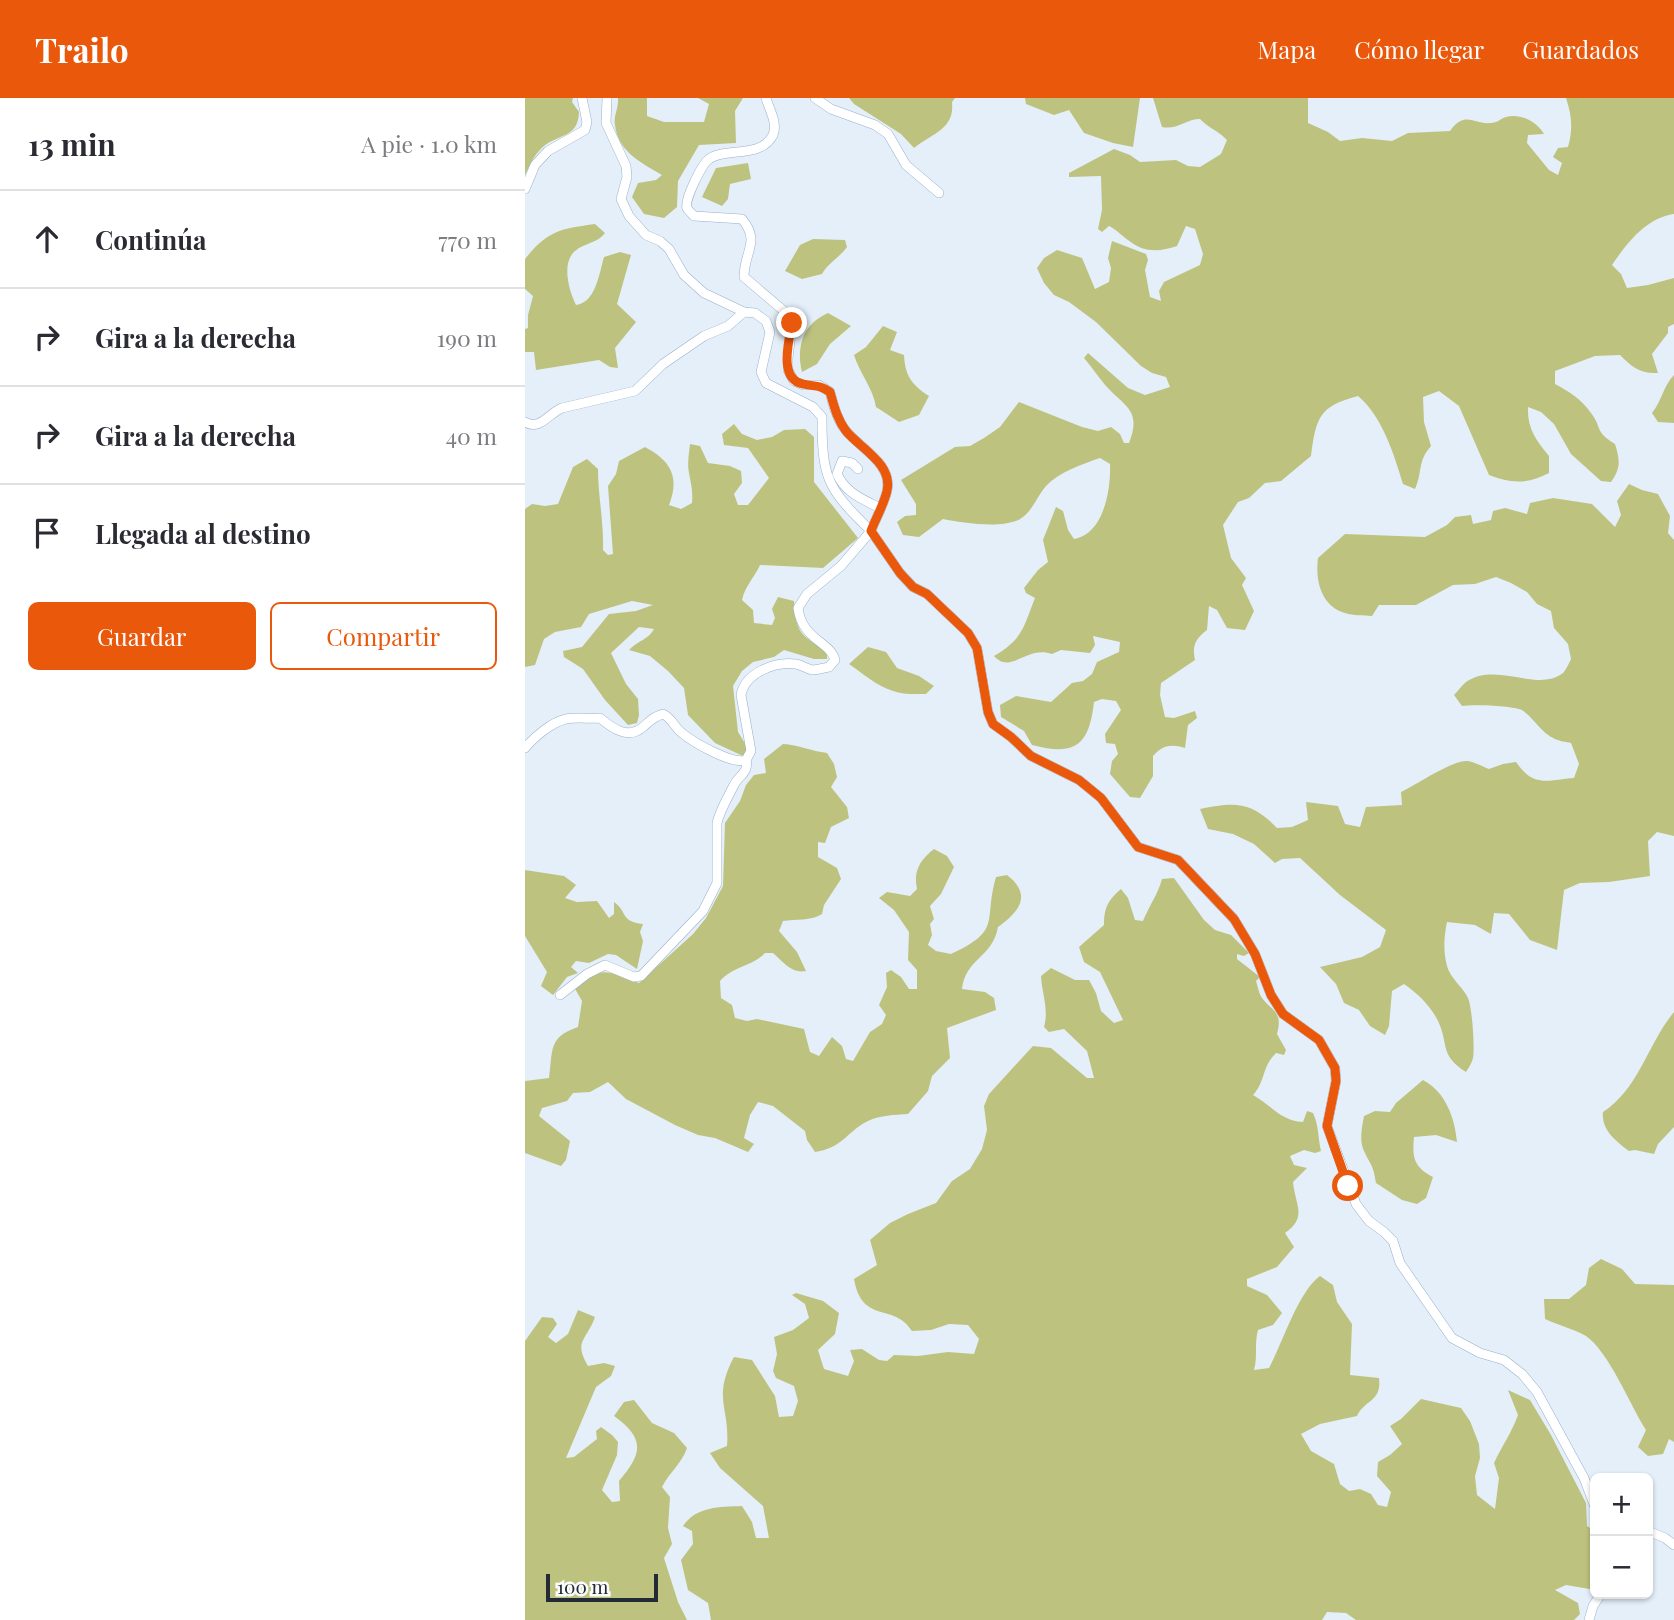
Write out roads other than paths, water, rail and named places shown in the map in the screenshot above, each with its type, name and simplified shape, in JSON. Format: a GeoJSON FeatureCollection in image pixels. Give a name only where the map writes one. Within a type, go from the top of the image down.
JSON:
{"type":"FeatureCollection","features":[{"type":"Feature","properties":{"kind":"street"},"geometry":{"type":"LineString","coordinates":[[525,189],[535,165],[548,151],[585,130],[587,122],[582,98]]}},
{"type":"Feature","properties":{"kind":"street"},"geometry":{"type":"LineString","coordinates":[[607,98],[606,123],[626,166],[627,177],[621,199],[629,216],[646,235],[660,241],[669,249],[684,275],[703,293],[744,312],[755,313],[766,321],[770,332],[761,372],[766,383],[813,407],[822,417],[822,452],[828,481],[841,501],[871,531],[913,587],[927,594],[968,633],[977,648],[988,712],[993,724],[1031,756],[1079,780],[1101,798],[1138,847],[1178,860],[1234,919],[1255,954],[1271,995],[1283,1014],[1319,1040],[1335,1068],[1336,1081],[1327,1126],[1356,1204],[1369,1222],[1393,1241],[1400,1263],[1452,1338],[1480,1353],[1504,1360],[1522,1374],[1537,1392],[1590,1494]]}},
{"type":"Feature","properties":{"kind":"street"},"geometry":{"type":"LineString","coordinates":[[561,995],[587,974],[604,965],[615,967],[634,977],[641,976],[703,911],[717,883],[719,814],[726,806],[734,785],[745,773],[751,751],[741,695],[743,689],[748,680],[767,669],[795,664],[812,670],[829,667],[835,660],[834,655],[813,639],[804,628],[798,608],[807,594],[841,566],[871,531],[888,490],[887,478],[880,462],[845,430],[837,416],[830,392],[819,385],[803,385],[794,381],[788,370],[792,323],[785,311],[744,277],[752,243],[751,230],[742,219],[694,216],[687,209],[686,201],[703,166],[710,158],[746,152],[765,143],[773,134],[775,123],[766,98]]}},
{"type":"Feature","properties":{"kind":"street"},"geometry":{"type":"LineString","coordinates":[[815,98],[831,109],[875,125],[888,134],[906,164],[939,192]]}},
{"type":"Feature","properties":{"kind":"street"},"geometry":{"type":"LineString","coordinates":[[525,422],[531,426],[539,425],[554,411],[562,408],[635,391],[663,364],[704,336],[728,326],[744,312]]}},
{"type":"Feature","properties":{"kind":"street"},"geometry":{"type":"LineString","coordinates":[[858,469],[852,463],[842,461],[837,474],[848,491],[880,508]]}},
{"type":"Feature","properties":{"kind":"street"},"geometry":{"type":"LineString","coordinates":[[525,748],[530,741],[567,719],[600,718],[616,732],[626,732],[639,730],[653,717],[663,714],[694,742],[732,761],[739,763],[747,760]]}},
{"type":"Feature","properties":{"kind":"street"},"geometry":{"type":"LineString","coordinates":[[1653,1533],[1674,1545]]}},
{"type":"Feature","properties":{"kind":"street"},"geometry":{"type":"LineString","coordinates":[[1589,1620],[1598,1599]]}}]}
